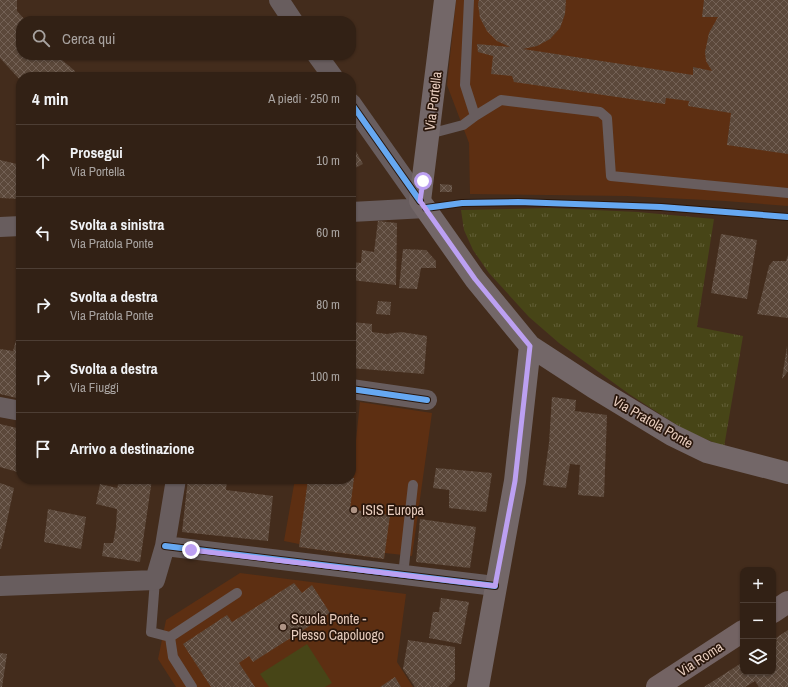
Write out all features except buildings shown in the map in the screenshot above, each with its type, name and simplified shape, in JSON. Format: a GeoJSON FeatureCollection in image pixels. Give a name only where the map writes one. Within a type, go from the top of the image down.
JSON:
{"type":"FeatureCollection","features":[{"type":"Feature","properties":{"kind":"main road","name":"Via Portella"},"geometry":{"type":"LineString","coordinates":[[423,205],[429,134],[445,0]]}},
{"type":"Feature","properties":{"kind":"main road","name":"Via Pratola Ponte"},"geometry":{"type":"LineString","coordinates":[[423,205],[475,279],[530,346],[672,436],[707,452],[788,473]]}},
{"type":"Feature","properties":{"kind":"main road"},"geometry":{"type":"LineString","coordinates":[[478,687],[515,481],[530,346]]}},
{"type":"Feature","properties":{"kind":"main road"},"geometry":{"type":"LineString","coordinates":[[776,610],[788,602]]}},
{"type":"Feature","properties":{"kind":"main road","name":"Via Roma"},"geometry":{"type":"LineString","coordinates":[[657,687],[740,633]]}},
{"type":"Feature","properties":{"kind":"street"},"geometry":{"type":"LineString","coordinates":[[278,0],[289,16]]}},
{"type":"Feature","properties":{"kind":"street"},"geometry":{"type":"LineString","coordinates":[[321,60],[329,72]]}},
{"type":"Feature","properties":{"kind":"street","name":"Via Pratola Ponte"},"geometry":{"type":"LineString","coordinates":[[356,110],[423,205]]}},
{"type":"Feature","properties":{"kind":"street"},"geometry":{"type":"LineString","coordinates":[[356,212],[423,205]]}},
{"type":"Feature","properties":{"kind":"street"},"geometry":{"type":"LineString","coordinates":[[0,227],[16,226]]}},
{"type":"Feature","properties":{"kind":"street"},"geometry":{"type":"LineString","coordinates":[[356,390],[426,406]]}},
{"type":"Feature","properties":{"kind":"street"},"geometry":{"type":"LineString","coordinates":[[0,407],[16,410]]}},
{"type":"Feature","properties":{"kind":"street"},"geometry":{"type":"LineString","coordinates":[[0,586],[155,580],[165,546],[175,484]]}},
{"type":"Feature","properties":{"kind":"street"},"geometry":{"type":"LineString","coordinates":[[165,546],[495,586]]}},
{"type":"Feature","properties":{"kind":"lane"},"geometry":{"type":"LineString","coordinates":[[469,0],[465,85],[475,116]]}},
{"type":"Feature","properties":{"kind":"lane"},"geometry":{"type":"LineString","coordinates":[[429,134],[463,125],[501,100],[600,112],[607,118],[611,176],[788,193]]}},
{"type":"Feature","properties":{"kind":"lane"},"geometry":{"type":"LineString","coordinates":[[403,575],[414,485]]}},
{"type":"Feature","properties":{"kind":"lane"},"geometry":{"type":"LineString","coordinates":[[155,580],[151,632],[170,637],[237,593]]}},
{"type":"Feature","properties":{"kind":"lane"},"geometry":{"type":"LineString","coordinates":[[170,637],[173,657],[192,687]]}},
{"type":"Feature","properties":{"kind":"shaded area"},"geometry":{"type":"Polygon","coordinates":[[[456,0],[788,0],[788,206],[627,196],[470,194],[469,143],[447,85],[456,0]]]}},
{"type":"Feature","properties":{"kind":"shaded area","name":"ISIS Europa"},"geometry":{"type":"Polygon","coordinates":[[[360,402],[432,413],[412,556],[385,553],[384,559],[299,547],[299,544],[284,541],[294,484],[356,484],[356,440],[360,402]]]}},
{"type":"Feature","properties":{"kind":"shaded area","name":"Scuola Ponte - Plesso Capoluogo"},"geometry":{"type":"Polygon","coordinates":[[[240,573],[406,594],[397,662],[413,687],[176,687],[158,659],[166,620],[240,573]]]}},
{"type":"Feature","properties":{"kind":"green space"},"geometry":{"type":"Polygon","coordinates":[[[550,208],[638,212],[714,219],[697,327],[743,336],[724,447],[683,429],[629,394],[559,343],[529,317],[489,273],[473,250],[464,230],[461,210],[550,208]]]}},
{"type":"Feature","properties":{"kind":"green space"},"geometry":{"type":"Polygon","coordinates":[[[307,644],[332,683],[325,687],[269,687],[260,674],[307,644]]]}},
{"type":"Feature","properties":{"kind":"cycle path"},"geometry":{"type":"LineString","coordinates":[[356,110],[420,201]]}},
{"type":"Feature","properties":{"kind":"cycle path"},"geometry":{"type":"LineString","coordinates":[[426,208],[462,203],[518,202],[661,207],[788,217]]}},
{"type":"Feature","properties":{"kind":"cycle path"},"geometry":{"type":"LineString","coordinates":[[356,390],[427,400]]}},
{"type":"Feature","properties":{"kind":"cycle path"},"geometry":{"type":"LineString","coordinates":[[165,546],[495,586]]}},
{"type":"Feature","properties":{"kind":"place","name":"ISIS Europa"},"geometry":{"type":"Point","coordinates":[354,510]}},
{"type":"Feature","properties":{"kind":"place","name":"Scuola Ponte - Plesso Capoluogo"},"geometry":{"type":"Point","coordinates":[283,627]}},
{"type":"Feature","properties":{"kind":"route"},"geometry":{"type":"LineString","coordinates":[[191,550],[495,586],[515,481],[530,346],[475,279],[420,201],[423,181]]}}]}
